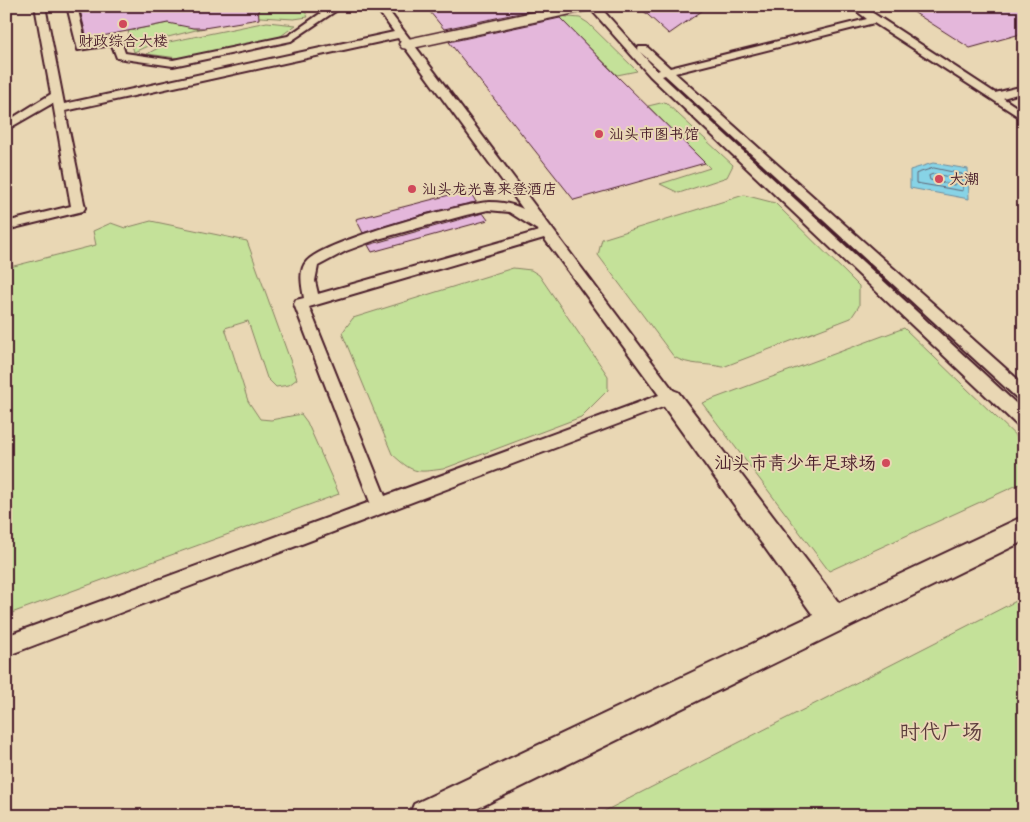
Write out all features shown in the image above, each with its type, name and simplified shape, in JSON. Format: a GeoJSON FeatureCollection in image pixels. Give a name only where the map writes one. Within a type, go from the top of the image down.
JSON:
{"type":"FeatureCollection","features":[{"type":"Feature","properties":{"kind":"street"},"geometry":{"type":"LineString","coordinates":[[404,39],[585,6]]}},
{"type":"Feature","properties":{"kind":"street"},"geometry":{"type":"LineString","coordinates":[[670,398],[834,620]]}},
{"type":"Feature","properties":{"kind":"street"},"geometry":{"type":"LineString","coordinates":[[426,816],[1024,528]]}},
{"type":"Feature","properties":{"kind":"lane"},"geometry":{"type":"LineString","coordinates":[[6,226],[78,208],[40,6]]}},
{"type":"Feature","properties":{"kind":"lane"},"geometry":{"type":"LineString","coordinates":[[72,6],[82,48],[116,42],[122,56],[172,63],[291,38],[338,6]]}},
{"type":"Feature","properties":{"kind":"lane"},"geometry":{"type":"LineString","coordinates":[[6,646],[670,398],[546,233],[380,6]]}},
{"type":"Feature","properties":{"kind":"lane"},"geometry":{"type":"LineString","coordinates":[[593,6],[668,71],[1024,395]]}},
{"type":"Feature","properties":{"kind":"lane"},"geometry":{"type":"LineString","coordinates":[[593,6],[654,74],[1024,421]]}},
{"type":"Feature","properties":{"kind":"lane"},"geometry":{"type":"LineString","coordinates":[[855,6],[1024,117]]}},
{"type":"Feature","properties":{"kind":"lane"},"geometry":{"type":"LineString","coordinates":[[654,74],[874,20]]}},
{"type":"Feature","properties":{"kind":"lane"},"geometry":{"type":"LineString","coordinates":[[59,109],[404,39]]}},
{"type":"Feature","properties":{"kind":"lane"},"geometry":{"type":"LineString","coordinates":[[994,97],[1024,89]]}},
{"type":"Feature","properties":{"kind":"lane"},"geometry":{"type":"LineString","coordinates":[[6,127],[57,95]]}},
{"type":"Feature","properties":{"kind":"lane"},"geometry":{"type":"LineString","coordinates":[[312,301],[308,282],[312,264],[328,254],[365,238],[480,207],[506,207],[526,216],[546,233]]}},
{"type":"Feature","properties":{"kind":"lane"},"geometry":{"type":"LineString","coordinates":[[380,506],[301,304],[546,233]]}},
{"type":"Feature","properties":{"kind":"green space"},"geometry":{"type":"Polygon","coordinates":[[[249,6],[302,6],[308,17],[294,19],[260,17],[232,22],[249,6]]]}},
{"type":"Feature","properties":{"kind":"green space"},"geometry":{"type":"Polygon","coordinates":[[[558,16],[580,18],[588,23],[637,71],[617,75],[558,16]]]}},
{"type":"Feature","properties":{"kind":"green space"},"geometry":{"type":"Polygon","coordinates":[[[173,22],[193,28],[204,28],[168,37],[134,52],[128,31],[173,22]]]}},
{"type":"Feature","properties":{"kind":"green space"},"geometry":{"type":"Polygon","coordinates":[[[267,22],[296,25],[278,38],[178,58],[147,54],[169,42],[267,22]]]}},
{"type":"Feature","properties":{"kind":"green space"},"geometry":{"type":"Polygon","coordinates":[[[665,102],[733,165],[727,177],[679,193],[660,184],[710,168],[648,106],[665,102]]]}},
{"type":"Feature","properties":{"kind":"green space"},"geometry":{"type":"Polygon","coordinates":[[[744,195],[775,203],[859,286],[859,306],[851,318],[723,367],[680,360],[674,357],[598,255],[602,239],[744,195]]]}},
{"type":"Feature","properties":{"kind":"green space"},"geometry":{"type":"Polygon","coordinates":[[[151,221],[247,241],[297,379],[289,385],[276,387],[267,378],[248,321],[225,328],[248,401],[260,419],[271,420],[301,414],[307,422],[339,494],[6,615],[6,268],[96,245],[93,231],[111,223],[125,228],[151,221]]]}},
{"type":"Feature","properties":{"kind":"green space"},"geometry":{"type":"Polygon","coordinates":[[[513,268],[531,270],[539,275],[608,376],[608,390],[581,417],[443,469],[420,471],[410,468],[392,454],[342,333],[353,318],[513,268]]]}},
{"type":"Feature","properties":{"kind":"green space","name":"汕头市青少年足球场"},"geometry":{"type":"Polygon","coordinates":[[[904,328],[1024,444],[1024,482],[829,571],[702,403],[904,328]]]}},
{"type":"Feature","properties":{"kind":"green space","name":"时代广场"},"geometry":{"type":"Polygon","coordinates":[[[1024,597],[1024,816],[595,816],[1024,597]]]}},
{"type":"Feature","properties":{"kind":"water"},"geometry":{"type":"Polygon","coordinates":[[[933,163],[968,169],[969,199],[910,188],[910,170],[933,163]]]}},
{"type":"Feature","properties":{"kind":"building","name":"财政综合大楼"},"geometry":{"type":"Polygon","coordinates":[[[79,6],[258,6],[259,19],[204,28],[193,28],[168,23],[87,39],[79,6]]]}},
{"type":"Feature","properties":{"kind":"building"},"geometry":{"type":"Polygon","coordinates":[[[425,6],[548,6],[548,7],[444,29],[425,6]]]}},
{"type":"Feature","properties":{"kind":"building"},"geometry":{"type":"Polygon","coordinates":[[[638,6],[709,6],[669,34],[638,6]]]}},
{"type":"Feature","properties":{"kind":"building"},"geometry":{"type":"Polygon","coordinates":[[[904,6],[1024,6],[1024,33],[970,48],[904,6]]]}},
{"type":"Feature","properties":{"kind":"building","name":"汕头市图书馆"},"geometry":{"type":"Polygon","coordinates":[[[560,18],[705,163],[574,200],[449,42],[560,18]]]}},
{"type":"Feature","properties":{"kind":"building"},"geometry":{"type":"Polygon","coordinates":[[[469,190],[476,202],[424,214],[363,233],[356,219],[469,190]]]}},
{"type":"Feature","properties":{"kind":"building"},"geometry":{"type":"Polygon","coordinates":[[[483,213],[488,220],[372,252],[368,245],[483,213]]]}},
{"type":"Feature","properties":{"kind":"place","name":"财政综合大楼"},"geometry":{"type":"Point","coordinates":[123,24]}},
{"type":"Feature","properties":{"kind":"place","name":"汕头市图书馆"},"geometry":{"type":"Point","coordinates":[599,134]}},
{"type":"Feature","properties":{"kind":"place","name":"大潮"},"geometry":{"type":"Point","coordinates":[939,179]}},
{"type":"Feature","properties":{"kind":"place","name":"汕头龙光喜来登酒店"},"geometry":{"type":"Point","coordinates":[412,189]}},
{"type":"Feature","properties":{"kind":"place","name":"汕头市青少年足球场"},"geometry":{"type":"Point","coordinates":[886,463]}}]}
